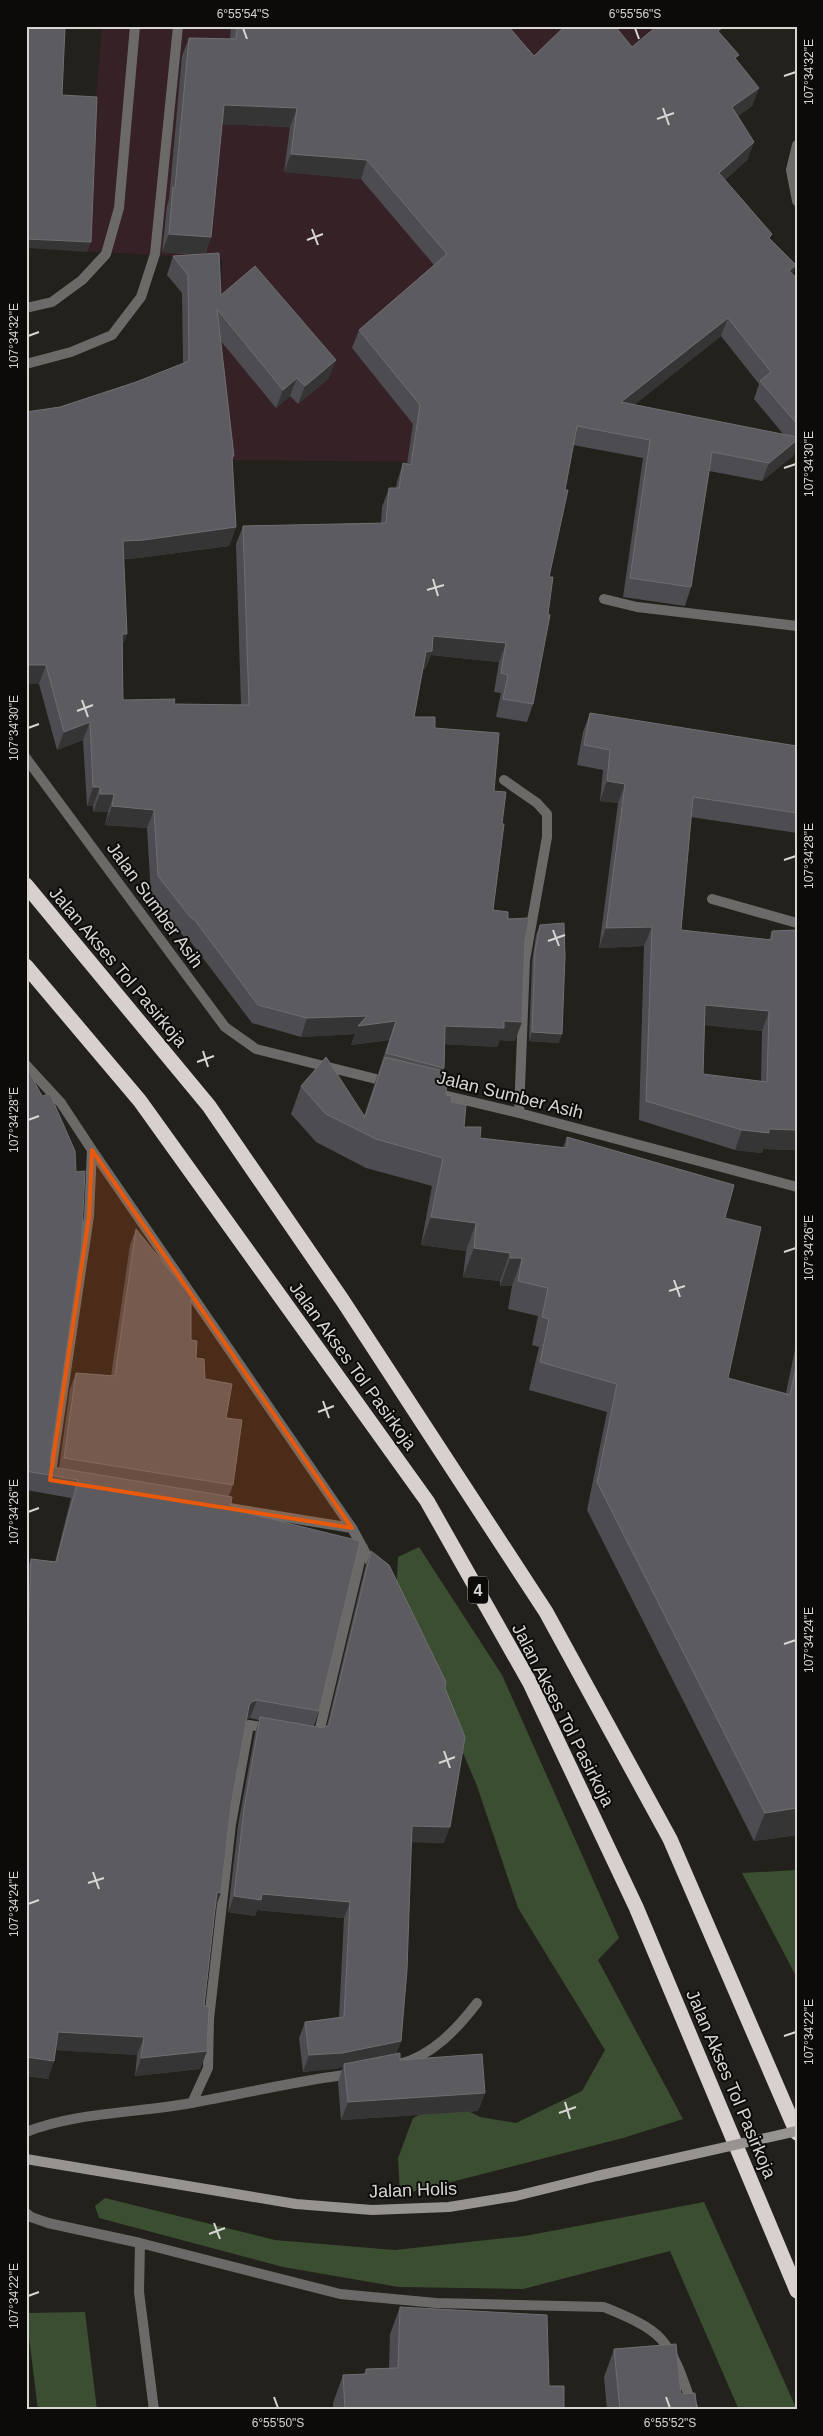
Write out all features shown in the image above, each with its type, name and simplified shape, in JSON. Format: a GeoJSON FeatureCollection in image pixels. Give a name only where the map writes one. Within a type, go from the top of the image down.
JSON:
{"type":"FeatureCollection","features":[{"type":"Feature","properties":{"kind":"highway","name":"Jalan Akses Tol Pasirkoja"},"geometry":{"type":"LineString","coordinates":[[26,885],[209,1106],[343,1301],[546,1612],[670,1839],[797,2132]]}},
{"type":"Feature","properties":{"kind":"highway","name":"Jalan Akses Tol Pasirkoja"},"geometry":{"type":"LineString","coordinates":[[26,966],[140,1101],[427,1502],[530,1682],[632,1898],[797,2291]]}},
{"type":"Feature","properties":{"kind":"street"},"geometry":{"type":"LineString","coordinates":[[26,308],[52,302],[82,280],[106,254],[120,208],[135,26]]}},
{"type":"Feature","properties":{"kind":"street"},"geometry":{"type":"LineString","coordinates":[[26,364],[71,352],[112,335],[141,297],[155,254],[178,26]]}},
{"type":"Feature","properties":{"kind":"street"},"geometry":{"type":"LineString","coordinates":[[797,145],[791,170],[797,201]]}},
{"type":"Feature","properties":{"kind":"street"},"geometry":{"type":"LineString","coordinates":[[604,599],[637,607],[797,626]]}},
{"type":"Feature","properties":{"kind":"street","name":"Jalan Sumber Asih"},"geometry":{"type":"LineString","coordinates":[[26,758],[225,1027],[256,1049],[397,1084]]}},
{"type":"Feature","properties":{"kind":"street"},"geometry":{"type":"LineString","coordinates":[[504,780],[537,802],[547,814],[546,837],[525,960],[519,1113]]}},
{"type":"Feature","properties":{"kind":"street"},"geometry":{"type":"LineString","coordinates":[[712,899],[797,923]]}},
{"type":"Feature","properties":{"kind":"street"},"geometry":{"type":"LineString","coordinates":[[26,1066],[60,1103],[352,1528],[372,1565]]}},
{"type":"Feature","properties":{"kind":"street","name":"Jalan Sumber Asih"},"geometry":{"type":"LineString","coordinates":[[425,1091],[519,1113],[797,1187]]}},
{"type":"Feature","properties":{"kind":"street"},"geometry":{"type":"LineString","coordinates":[[60,1481],[50,1480],[89,1216],[92,1150]]}},
{"type":"Feature","properties":{"kind":"street"},"geometry":{"type":"LineString","coordinates":[[207,1505],[352,1528]]}},
{"type":"Feature","properties":{"kind":"street"},"geometry":{"type":"LineString","coordinates":[[300,1733],[318,1737],[362,1548]]}},
{"type":"Feature","properties":{"kind":"street"},"geometry":{"type":"LineString","coordinates":[[192,2103],[208,2068],[209,2019],[231,1824],[249,1725],[282,1730]]}},
{"type":"Feature","properties":{"kind":"street"},"geometry":{"type":"LineString","coordinates":[[386,2067],[403,2063],[437,2046],[459,2028],[477,2003]]}},
{"type":"Feature","properties":{"kind":"street"},"geometry":{"type":"LineString","coordinates":[[26,2132],[74,2120],[192,2103],[316,2078],[360,2073]]}},
{"type":"Feature","properties":{"kind":"street","name":"Jalan Holis"},"geometry":{"type":"LineString","coordinates":[[26,2158],[296,2204],[372,2210],[449,2207],[516,2196],[597,2176],[797,2132]]}},
{"type":"Feature","properties":{"kind":"street"},"geometry":{"type":"LineString","coordinates":[[26,2213],[31,2217],[48,2223],[140,2242],[340,2294],[436,2304],[604,2307],[628,2317],[661,2338],[675,2361],[694,2410]]}},
{"type":"Feature","properties":{"kind":"street"},"geometry":{"type":"LineString","coordinates":[[140,2242],[139,2292],[154,2410]]}},
{"type":"Feature","properties":{"kind":"highlighted area"},"geometry":{"type":"Polygon","coordinates":[[[92,1150],[352,1528],[50,1480],[89,1216],[92,1150]]]}},
{"type":"Feature","properties":{"kind":"shaded area"},"geometry":{"type":"Polygon","coordinates":[[[102,26],[680,26],[537,463],[218,460],[222,259],[83,251],[102,26]]]}},
{"type":"Feature","properties":{"kind":"green space"},"geometry":{"type":"Polygon","coordinates":[[[419,1547],[502,1675],[619,1938],[598,1960],[683,2119],[623,2138],[400,2195],[398,2158],[413,2118],[447,2100],[480,2117],[516,2123],[582,2091],[605,2050],[518,1908],[477,1786],[396,1594],[398,1557],[419,1547]]]}},
{"type":"Feature","properties":{"kind":"green space"},"geometry":{"type":"Polygon","coordinates":[[[797,1870],[797,1978],[742,1873],[797,1870]]]}},
{"type":"Feature","properties":{"kind":"green space"},"geometry":{"type":"Polygon","coordinates":[[[105,2198],[275,2240],[395,2250],[525,2236],[704,2202],[797,2410],[739,2410],[670,2251],[523,2289],[399,2287],[283,2267],[99,2218],[95,2206],[105,2198]]]}},
{"type":"Feature","properties":{"kind":"green space"},"geometry":{"type":"Polygon","coordinates":[[[85,2312],[97,2410],[38,2410],[26,2313],[85,2312]]]}},
{"type":"Feature","properties":{"kind":"building"},"geometry":{"type":"Polygon","coordinates":[[[237,26],[508,26],[534,56],[565,26],[615,26],[632,47],[657,26],[720,26],[722,28],[718,31],[739,55],[735,58],[759,88],[732,107],[754,142],[719,173],[772,234],[769,238],[796,265],[789,271],[797,278],[797,424],[760,381],[771,372],[728,318],[621,402],[797,437],[797,440],[769,463],[712,452],[691,587],[630,578],[650,440],[577,426],[565,490],[568,490],[549,577],[553,577],[548,614],[550,615],[533,704],[503,699],[508,675],[501,673],[506,643],[433,636],[432,651],[426,652],[414,717],[435,717],[435,728],[499,733],[494,791],[506,792],[502,824],[504,824],[493,910],[508,912],[508,919],[529,918],[525,941],[522,1022],[504,1021],[504,1028],[445,1026],[444,1068],[386,1053],[396,1021],[358,1026],[367,1016],[307,1018],[258,1005],[194,919],[191,918],[158,876],[154,810],[112,806],[114,794],[100,794],[100,787],[93,787],[90,722],[64,732],[46,665],[26,665],[26,412],[60,407],[136,382],[189,361],[188,275],[173,256],[219,253],[221,295],[255,266],[336,360],[305,386],[297,378],[283,390],[217,309],[234,456],[232,456],[236,527],[144,540],[123,541],[127,634],[122,634],[123,700],[175,699],[174,704],[249,705],[243,526],[386,523],[389,488],[399,488],[403,463],[411,465],[420,405],[359,330],[447,254],[367,160],[291,154],[297,108],[224,105],[211,237],[169,234],[189,38],[236,39],[237,26]]]}},
{"type":"Feature","properties":{"kind":"building"},"geometry":{"type":"Polygon","coordinates":[[[26,27],[65,28],[62,95],[97,97],[91,242],[26,239],[26,27]]]}},
{"type":"Feature","properties":{"kind":"building"},"geometry":{"type":"Polygon","coordinates":[[[590,713],[797,746],[797,813],[693,797],[681,930],[772,940],[772,931],[797,930],[797,1130],[769,1129],[769,1133],[742,1130],[646,1101],[652,927],[606,928],[625,784],[607,781],[610,750],[584,745],[590,713]],[[705,1005],[703,1074],[767,1082],[769,1011],[705,1005]]]}},
{"type":"Feature","properties":{"kind":"building"},"geometry":{"type":"Polygon","coordinates":[[[564,923],[565,957],[562,1034],[532,1032],[535,951],[540,925],[564,923]]]}},
{"type":"Feature","properties":{"kind":"building"},"geometry":{"type":"Polygon","coordinates":[[[326,1057],[365,1117],[385,1057],[447,1072],[446,1095],[452,1096],[451,1102],[466,1105],[464,1127],[481,1127],[480,1138],[567,1148],[567,1137],[734,1185],[725,1218],[761,1227],[728,1378],[790,1395],[797,1362],[797,1808],[765,1813],[597,1482],[617,1384],[540,1362],[549,1319],[542,1317],[548,1288],[518,1281],[522,1258],[510,1258],[510,1253],[474,1248],[476,1223],[431,1217],[443,1158],[376,1139],[326,1114],[301,1086],[326,1057]]]}},
{"type":"Feature","properties":{"kind":"building"},"geometry":{"type":"Polygon","coordinates":[[[26,1066],[42,1096],[50,1094],[75,1151],[76,1172],[85,1171],[81,1252],[50,1461],[52,1467],[232,1497],[230,1509],[360,1541],[319,1711],[257,1700],[251,1702],[249,1706],[231,1805],[221,1893],[217,1892],[204,2006],[209,2007],[207,2051],[141,2058],[144,2037],[58,2032],[54,2061],[26,2057],[26,1700],[31,1559],[56,1562],[78,1480],[26,1471],[26,1066]]]}},
{"type":"Feature","properties":{"kind":"building"},"geometry":{"type":"Polygon","coordinates":[[[136,1229],[191,1297],[191,1340],[197,1341],[196,1358],[204,1359],[205,1379],[232,1384],[226,1418],[242,1420],[233,1485],[64,1458],[76,1373],[115,1376],[136,1229]]]}},
{"type":"Feature","properties":{"kind":"building"},"geometry":{"type":"Polygon","coordinates":[[[371,1551],[389,1565],[446,1682],[445,1688],[465,1737],[450,1827],[412,1826],[407,1970],[401,2041],[342,2053],[309,2055],[305,2022],[344,2017],[350,1902],[262,1894],[261,1900],[234,1896],[244,1809],[260,1717],[323,1728],[329,1725],[371,1551]]]}},
{"type":"Feature","properties":{"kind":"building"},"geometry":{"type":"Polygon","coordinates":[[[400,2053],[400,2060],[482,2054],[485,2093],[348,2102],[344,2064],[400,2053]]]}},
{"type":"Feature","properties":{"kind":"building"},"geometry":{"type":"Polygon","coordinates":[[[400,2307],[547,2315],[549,2386],[564,2386],[564,2410],[345,2410],[343,2375],[366,2374],[366,2369],[398,2368],[400,2307]]]}},
{"type":"Feature","properties":{"kind":"building"},"geometry":{"type":"Polygon","coordinates":[[[676,2344],[681,2394],[695,2393],[697,2410],[620,2410],[614,2349],[676,2344]]]}}]}
